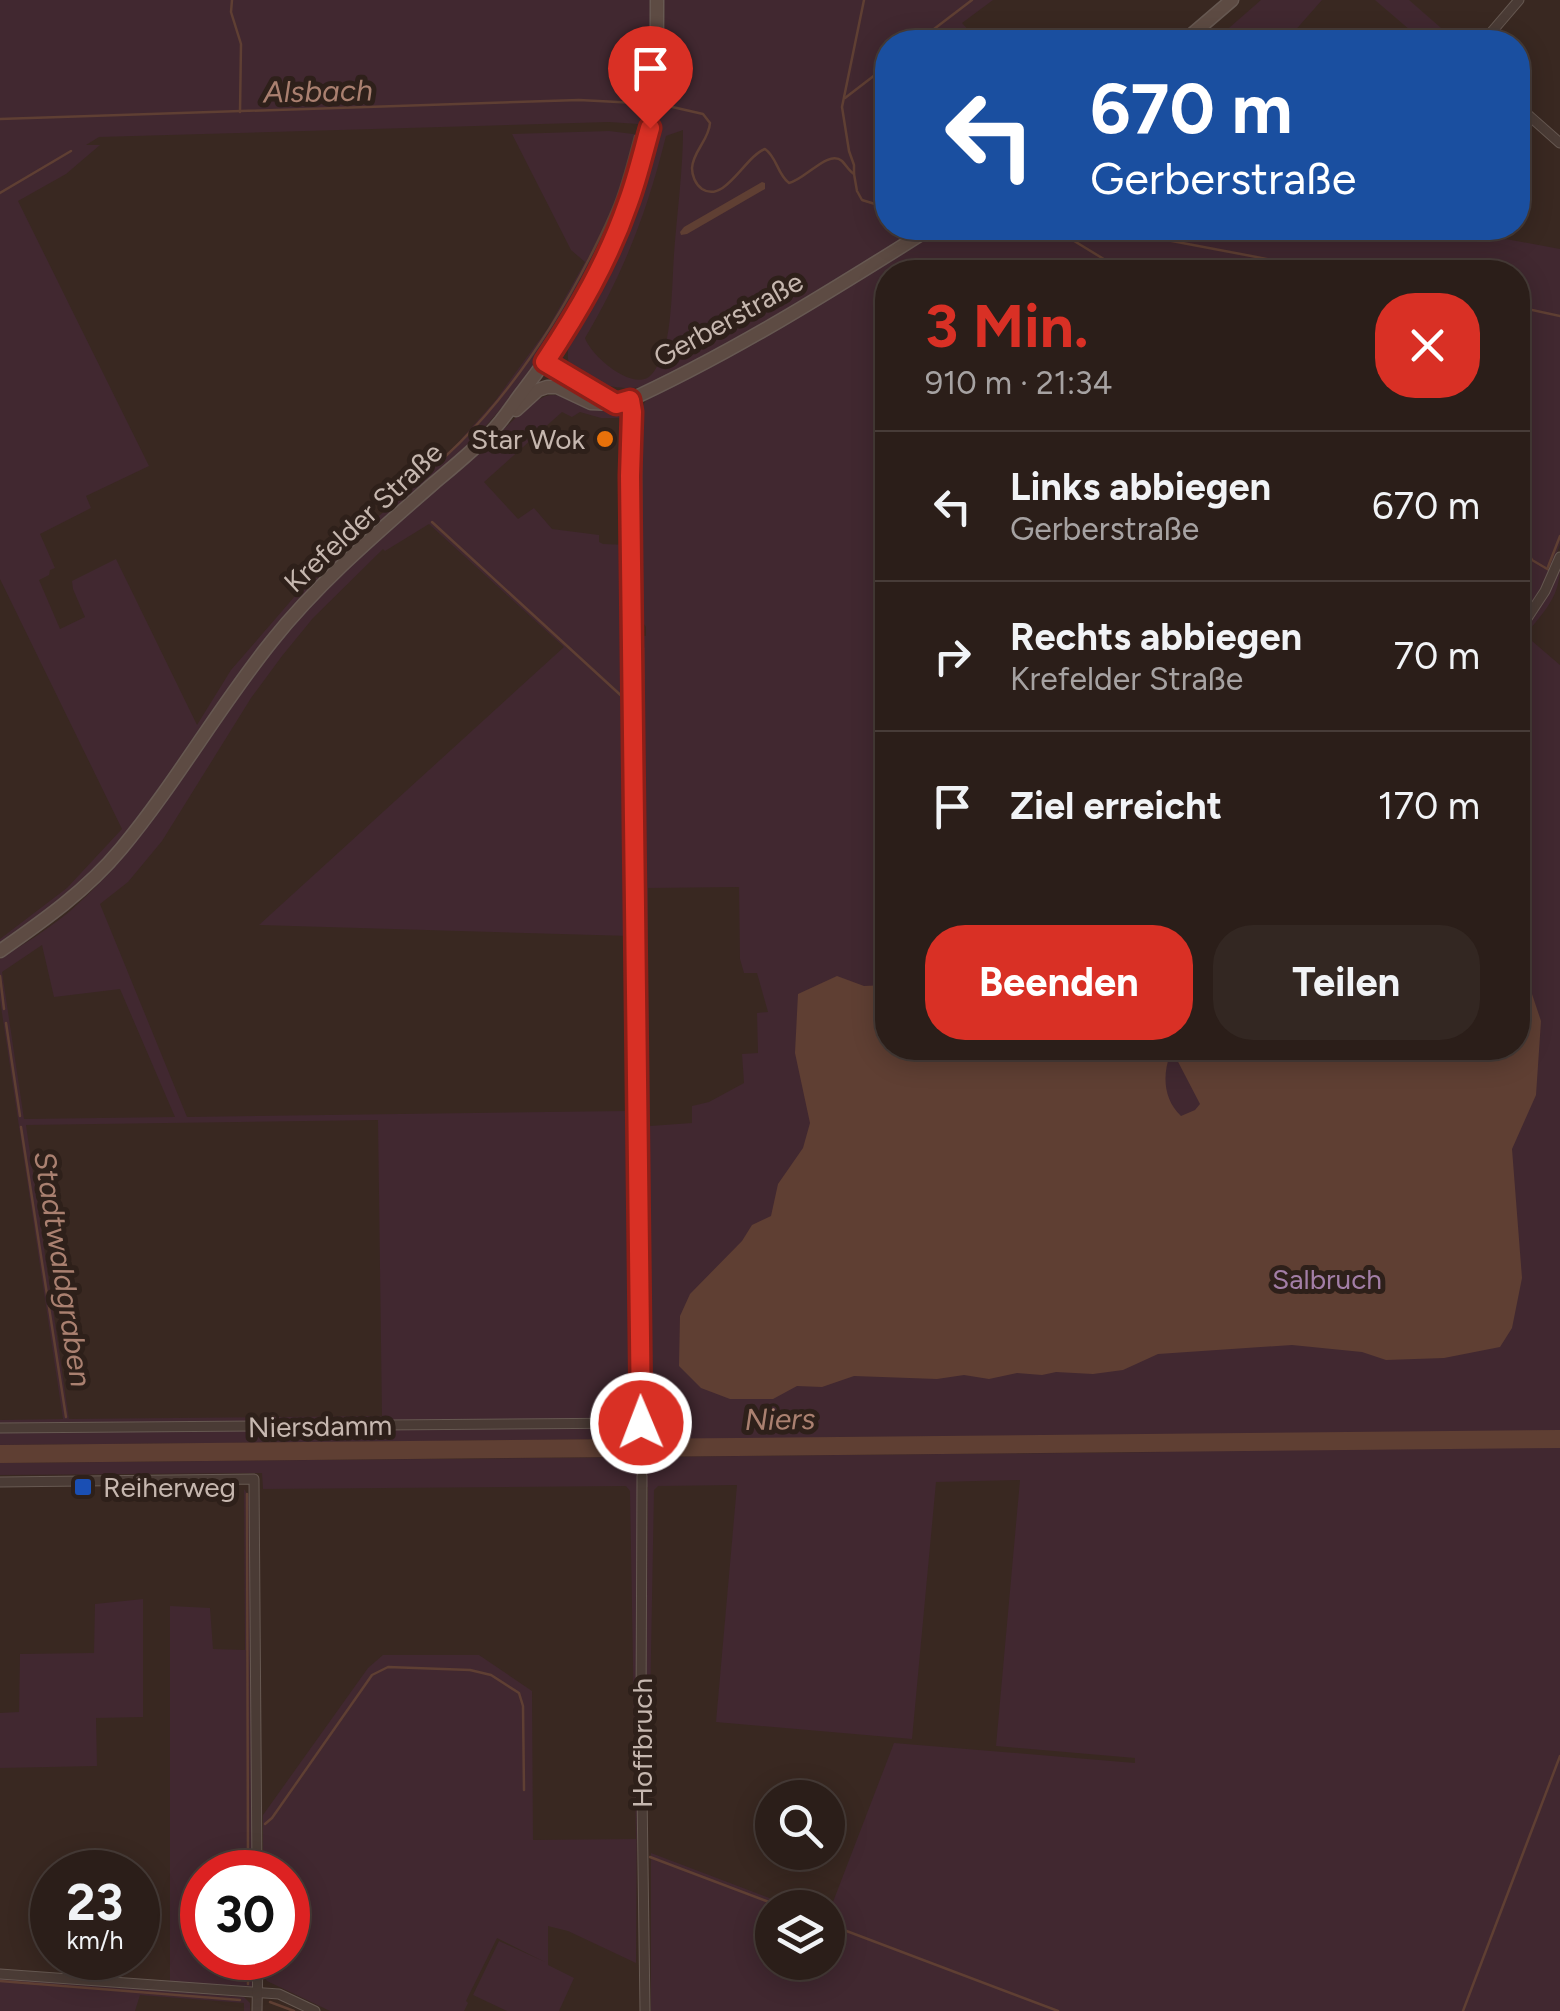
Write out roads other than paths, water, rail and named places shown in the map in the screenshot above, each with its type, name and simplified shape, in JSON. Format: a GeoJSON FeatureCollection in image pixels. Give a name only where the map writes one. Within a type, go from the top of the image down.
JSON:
{"type":"FeatureCollection","features":[{"type":"Feature","properties":{"kind":"main road","name":"Krefelder Straße"},"geometry":{"type":"LineString","coordinates":[[0,951],[57,911],[119,852],[255,664],[306,602],[354,553],[492,432],[545,362],[581,306],[629,202],[650,128],[657,56],[657,0]]}},
{"type":"Feature","properties":{"kind":"main road"},"geometry":{"type":"LineString","coordinates":[[1197,30],[1232,0]]}},
{"type":"Feature","properties":{"kind":"main road","name":"Gerberstraße"},"geometry":{"type":"LineString","coordinates":[[879,260],[912,240]]}},
{"type":"Feature","properties":{"kind":"main road","name":"Gerberstraße"},"geometry":{"type":"LineString","coordinates":[[623,402],[802,308],[875,263]]}},
{"type":"Feature","properties":{"kind":"main road"},"geometry":{"type":"LineString","coordinates":[[545,362],[623,402]]}},
{"type":"Feature","properties":{"kind":"main road"},"geometry":{"type":"LineString","coordinates":[[492,432],[538,390],[547,387],[557,387],[591,403],[623,402]]}},
{"type":"Feature","properties":{"kind":"street"},"geometry":{"type":"LineString","coordinates":[[1493,30],[1519,0]]}},
{"type":"Feature","properties":{"kind":"street"},"geometry":{"type":"LineString","coordinates":[[1530,117],[1560,144]]}},
{"type":"Feature","properties":{"kind":"street","name":"Niersdamm"},"geometry":{"type":"LineString","coordinates":[[0,1428],[641,1423],[632,412],[623,402]]}},
{"type":"Feature","properties":{"kind":"street"},"geometry":{"type":"LineString","coordinates":[[1530,614],[1560,558]]}},
{"type":"Feature","properties":{"kind":"street","name":"Hoffbruch"},"geometry":{"type":"LineString","coordinates":[[642,1476],[645,2011]]}},
{"type":"Feature","properties":{"kind":"street"},"geometry":{"type":"LineString","coordinates":[[0,1482],[254,1480],[257,1850]]}},
{"type":"Feature","properties":{"kind":"street"},"geometry":{"type":"LineString","coordinates":[[0,1974],[279,1994],[316,2011]]}},
{"type":"Feature","properties":{"kind":"street"},"geometry":{"type":"LineString","coordinates":[[257,2011],[258,1980]]}},
{"type":"Feature","properties":{"kind":"waterway"},"geometry":{"type":"LineString","coordinates":[[232,0],[231,12],[241,44],[240,112]]}},
{"type":"Feature","properties":{"kind":"waterway"},"geometry":{"type":"LineString","coordinates":[[854,174],[842,107],[864,0]]}},
{"type":"Feature","properties":{"kind":"waterway"},"geometry":{"type":"LineString","coordinates":[[933,30],[972,0]]}},
{"type":"Feature","properties":{"kind":"waterway"},"geometry":{"type":"LineString","coordinates":[[845,98],[875,75]]}},
{"type":"Feature","properties":{"kind":"waterway","name":"Alsbach"},"geometry":{"type":"LineString","coordinates":[[0,119],[579,100],[637,103]]}},
{"type":"Feature","properties":{"kind":"waterway","name":"Alsbach"},"geometry":{"type":"LineString","coordinates":[[668,106],[703,114],[710,123],[692,168],[702,189],[710,192],[727,185],[765,149],[789,183],[836,158],[854,174],[862,200],[875,204]]}},
{"type":"Feature","properties":{"kind":"waterway"},"geometry":{"type":"LineString","coordinates":[[406,489],[488,413],[554,322],[609,219],[635,136]]}},
{"type":"Feature","properties":{"kind":"waterway"},"geometry":{"type":"LineString","coordinates":[[0,193],[71,151]]}},
{"type":"Feature","properties":{"kind":"waterway","name":"Alsbach"},"geometry":{"type":"LineString","coordinates":[[1073,240],[1105,260]]}},
{"type":"Feature","properties":{"kind":"waterway"},"geometry":{"type":"LineString","coordinates":[[1167,240],[1272,260]]}},
{"type":"Feature","properties":{"kind":"waterway"},"geometry":{"type":"LineString","coordinates":[[1530,310],[1560,316]]}},
{"type":"Feature","properties":{"kind":"waterway"},"geometry":{"type":"LineString","coordinates":[[641,448],[642,599]]}},
{"type":"Feature","properties":{"kind":"waterway"},"geometry":{"type":"LineString","coordinates":[[432,522],[627,701]]}},
{"type":"Feature","properties":{"kind":"waterway"},"geometry":{"type":"LineString","coordinates":[[1548,567],[1560,536]]}},
{"type":"Feature","properties":{"kind":"waterway","name":"Alsbach"},"geometry":{"type":"LineString","coordinates":[[1530,557],[1549,570]]}},
{"type":"Feature","properties":{"kind":"waterway"},"geometry":{"type":"LineString","coordinates":[[643,648],[645,974]]}},
{"type":"Feature","properties":{"kind":"waterway","name":"Stadtwaldgraben"},"geometry":{"type":"LineString","coordinates":[[0,976],[4,1009]]}},
{"type":"Feature","properties":{"kind":"waterway"},"geometry":{"type":"LineString","coordinates":[[645,984],[651,1397]]}},
{"type":"Feature","properties":{"kind":"waterway","name":"Stadtwaldgraben"},"geometry":{"type":"LineString","coordinates":[[6,1023],[20,1116]]}},
{"type":"Feature","properties":{"kind":"waterway","name":"Stadtwaldgraben"},"geometry":{"type":"LineString","coordinates":[[21,1127],[66,1417]]}},
{"type":"Feature","properties":{"kind":"waterway"},"geometry":{"type":"LineString","coordinates":[[247,1494],[248,1850]]}},
{"type":"Feature","properties":{"kind":"waterway"},"geometry":{"type":"LineString","coordinates":[[265,1824],[372,1675],[388,1667],[470,1670],[491,1675],[519,1693],[523,1706],[524,1790]]}},
{"type":"Feature","properties":{"kind":"waterway"},"geometry":{"type":"LineString","coordinates":[[1463,2011],[1560,1756]]}},
{"type":"Feature","properties":{"kind":"waterway"},"geometry":{"type":"LineString","coordinates":[[650,1857],[755,1897]]}},
{"type":"Feature","properties":{"kind":"waterway"},"geometry":{"type":"LineString","coordinates":[[845,1930],[1058,2011]]}},
{"type":"Feature","properties":{"kind":"waterway"},"geometry":{"type":"LineString","coordinates":[[0,1981],[240,2000]]}},
{"type":"Feature","properties":{"kind":"waterway"},"geometry":{"type":"LineString","coordinates":[[270,2002],[294,2011]]}},
{"type":"Feature","properties":{"kind":"place","name":"Star Wok"},"geometry":{"type":"Point","coordinates":[605,439]}},
{"type":"Feature","properties":{"kind":"place","name":"Reiherweg"},"geometry":{"type":"Point","coordinates":[83,1487]}},
{"type":"Feature","properties":{"kind":"park label","name":"Salbruch"},"geometry":{"type":"Point","coordinates":[1327,1279]}},
{"type":"Feature","properties":{"kind":"water label","name":"Niers"},"geometry":{"type":"Point","coordinates":[780,1419]}}]}
